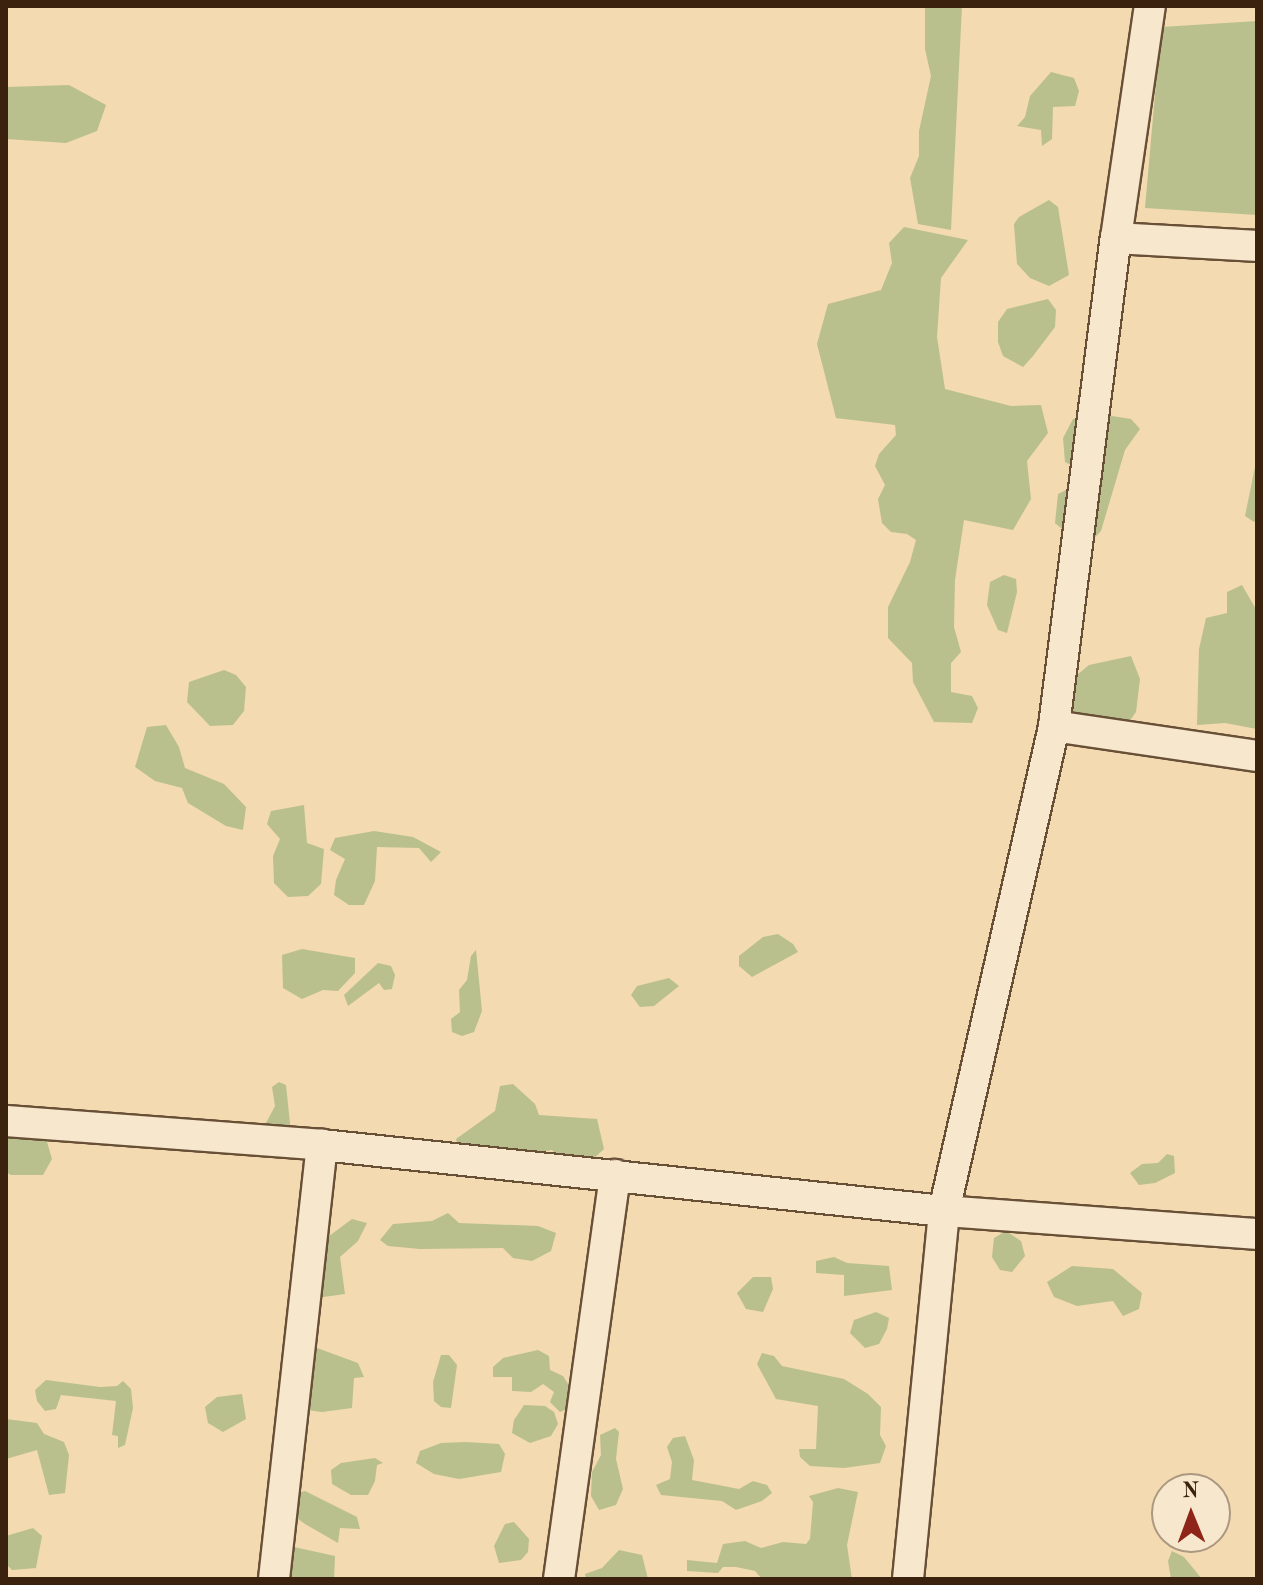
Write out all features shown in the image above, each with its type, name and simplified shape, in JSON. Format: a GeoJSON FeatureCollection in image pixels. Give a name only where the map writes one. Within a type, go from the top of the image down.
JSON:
{"type":"FeatureCollection","features":[{"type":"Feature","properties":{"kind":"street"},"geometry":{"type":"LineString","coordinates":[[908,1579],[944,1211],[1054,726],[1116,238],[1150,6]]}},
{"type":"Feature","properties":{"kind":"street"},"geometry":{"type":"LineString","coordinates":[[1116,238],[1257,246]]}},
{"type":"Feature","properties":{"kind":"street"},"geometry":{"type":"LineString","coordinates":[[1054,726],[1257,756]]}},
{"type":"Feature","properties":{"kind":"street"},"geometry":{"type":"LineString","coordinates":[[6,1121],[322,1145],[944,1211],[1257,1234]]}},
{"type":"Feature","properties":{"kind":"street"},"geometry":{"type":"LineString","coordinates":[[274,1579],[322,1145]]}},
{"type":"Feature","properties":{"kind":"street"},"geometry":{"type":"LineString","coordinates":[[559,1579],[615,1175]]}},
{"type":"Feature","properties":{"kind":"green space"},"geometry":{"type":"Polygon","coordinates":[[[925,6],[962,6],[951,230],[918,224],[910,178],[919,156],[919,131],[931,76],[925,49],[925,6]]]}},
{"type":"Feature","properties":{"kind":"green space"},"geometry":{"type":"Polygon","coordinates":[[[1257,21],[1257,215],[1145,208],[1161,27],[1257,21]]]}},
{"type":"Feature","properties":{"kind":"green space"},"geometry":{"type":"Polygon","coordinates":[[[1051,72],[1074,78],[1079,91],[1075,106],[1053,107],[1052,139],[1042,146],[1041,130],[1017,126],[1025,117],[1030,96],[1051,72]]]}},
{"type":"Feature","properties":{"kind":"green space"},"geometry":{"type":"Polygon","coordinates":[[[69,85],[106,105],[97,131],[66,143],[6,139],[6,87],[69,85]]]}},
{"type":"Feature","properties":{"kind":"green space"},"geometry":{"type":"Polygon","coordinates":[[[1049,200],[1058,207],[1069,275],[1049,286],[1030,278],[1017,264],[1014,224],[1019,217],[1049,200]]]}},
{"type":"Feature","properties":{"kind":"green space"},"geometry":{"type":"Polygon","coordinates":[[[904,227],[968,240],[941,278],[937,337],[945,389],[1011,406],[1041,405],[1048,433],[1027,461],[1031,499],[1013,530],[964,520],[955,580],[954,627],[961,652],[951,663],[951,692],[972,696],[978,708],[972,723],[934,722],[913,682],[912,663],[888,638],[888,607],[910,562],[916,540],[907,534],[891,532],[882,523],[878,499],[885,485],[875,466],[879,454],[896,435],[895,425],[836,418],[817,344],[828,304],[881,290],[892,263],[889,243],[904,227]]]}},
{"type":"Feature","properties":{"kind":"green space"},"geometry":{"type":"Polygon","coordinates":[[[1048,299],[1056,310],[1055,327],[1033,356],[1023,367],[1003,356],[998,342],[998,322],[1007,309],[1048,299]]]}},
{"type":"Feature","properties":{"kind":"green space"},"geometry":{"type":"Polygon","coordinates":[[[1112,416],[1131,419],[1140,429],[1125,450],[1101,531],[1085,548],[1055,523],[1058,494],[1076,485],[1084,472],[1065,462],[1063,438],[1073,419],[1112,416]]]}},
{"type":"Feature","properties":{"kind":"green space"},"geometry":{"type":"Polygon","coordinates":[[[1257,457],[1257,519],[1254,522],[1245,516],[1257,457]]]}},
{"type":"Feature","properties":{"kind":"green space"},"geometry":{"type":"Polygon","coordinates":[[[1004,575],[1016,579],[1017,592],[1007,633],[998,630],[987,605],[990,582],[1004,575]]]}},
{"type":"Feature","properties":{"kind":"green space"},"geometry":{"type":"Polygon","coordinates":[[[1242,585],[1257,611],[1257,729],[1225,723],[1197,725],[1199,649],[1206,618],[1227,613],[1227,592],[1242,585]]]}},
{"type":"Feature","properties":{"kind":"green space"},"geometry":{"type":"Polygon","coordinates":[[[1131,656],[1140,679],[1136,712],[1129,722],[1103,723],[1075,715],[1062,696],[1066,684],[1089,665],[1131,656]]]}},
{"type":"Feature","properties":{"kind":"green space"},"geometry":{"type":"Polygon","coordinates":[[[224,670],[236,675],[246,687],[244,711],[233,725],[210,726],[187,702],[189,682],[224,670]]]}},
{"type":"Feature","properties":{"kind":"green space"},"geometry":{"type":"Polygon","coordinates":[[[166,725],[179,747],[185,768],[224,784],[246,807],[243,830],[226,826],[188,803],[182,788],[155,781],[135,767],[147,727],[166,725]]]}},
{"type":"Feature","properties":{"kind":"green space"},"geometry":{"type":"Polygon","coordinates":[[[304,805],[307,843],[324,849],[321,884],[308,896],[288,897],[274,883],[273,856],[280,839],[267,824],[271,811],[304,805]]]}},
{"type":"Feature","properties":{"kind":"green space"},"geometry":{"type":"Polygon","coordinates":[[[374,831],[413,837],[441,852],[431,862],[419,848],[377,847],[375,881],[364,905],[349,905],[334,895],[336,880],[345,859],[330,850],[335,838],[374,831]]]}},
{"type":"Feature","properties":{"kind":"green space"},"geometry":{"type":"Polygon","coordinates":[[[778,934],[793,944],[798,952],[752,977],[739,966],[739,956],[763,937],[778,934]]]}},
{"type":"Feature","properties":{"kind":"green space"},"geometry":{"type":"Polygon","coordinates":[[[302,949],[355,958],[355,973],[338,991],[323,990],[302,999],[283,988],[282,955],[302,949]]]}},
{"type":"Feature","properties":{"kind":"green space"},"geometry":{"type":"Polygon","coordinates":[[[476,950],[482,1011],[474,1032],[462,1036],[452,1032],[451,1019],[460,1012],[459,990],[467,980],[471,956],[476,950]]]}},
{"type":"Feature","properties":{"kind":"green space"},"geometry":{"type":"Polygon","coordinates":[[[378,963],[391,966],[395,975],[392,989],[384,990],[379,983],[348,1006],[344,995],[378,963]]]}},
{"type":"Feature","properties":{"kind":"green space"},"geometry":{"type":"Polygon","coordinates":[[[669,978],[679,986],[654,1006],[640,1007],[631,995],[637,986],[669,978]]]}},
{"type":"Feature","properties":{"kind":"green space"},"geometry":{"type":"Polygon","coordinates":[[[279,1082],[286,1085],[291,1133],[274,1135],[266,1123],[275,1106],[272,1087],[279,1082]]]}},
{"type":"Feature","properties":{"kind":"green space"},"geometry":{"type":"Polygon","coordinates":[[[513,1084],[535,1104],[539,1115],[597,1119],[604,1149],[593,1159],[557,1155],[552,1150],[539,1152],[529,1163],[460,1155],[456,1139],[495,1111],[500,1086],[513,1084]]]}},
{"type":"Feature","properties":{"kind":"green space"},"geometry":{"type":"Polygon","coordinates":[[[23,1130],[44,1132],[52,1159],[43,1175],[11,1175],[6,1172],[6,1140],[23,1130]]]}},
{"type":"Feature","properties":{"kind":"green space"},"geometry":{"type":"Polygon","coordinates":[[[1167,1154],[1174,1156],[1175,1173],[1155,1183],[1139,1185],[1130,1173],[1142,1164],[1158,1163],[1167,1154]]]}},
{"type":"Feature","properties":{"kind":"green space"},"geometry":{"type":"Polygon","coordinates":[[[448,1213],[459,1223],[538,1226],[556,1233],[551,1251],[532,1261],[513,1258],[503,1248],[420,1249],[388,1246],[380,1240],[393,1224],[432,1221],[448,1213]]]}},
{"type":"Feature","properties":{"kind":"green space"},"geometry":{"type":"Polygon","coordinates":[[[352,1219],[367,1223],[358,1241],[340,1257],[345,1294],[316,1298],[321,1242],[352,1219]]]}},
{"type":"Feature","properties":{"kind":"green space"},"geometry":{"type":"Polygon","coordinates":[[[1006,1231],[1021,1241],[1025,1256],[1012,1272],[1000,1270],[992,1257],[994,1238],[1006,1231]]]}},
{"type":"Feature","properties":{"kind":"green space"},"geometry":{"type":"Polygon","coordinates":[[[834,1257],[847,1263],[889,1266],[892,1290],[844,1296],[844,1275],[816,1273],[816,1261],[834,1257]]]}},
{"type":"Feature","properties":{"kind":"green space"},"geometry":{"type":"Polygon","coordinates":[[[1072,1266],[1113,1269],[1142,1293],[1139,1309],[1123,1316],[1113,1301],[1077,1306],[1054,1297],[1047,1282],[1072,1266]]]}},
{"type":"Feature","properties":{"kind":"green space"},"geometry":{"type":"Polygon","coordinates":[[[753,1277],[771,1277],[773,1289],[763,1312],[746,1309],[737,1293],[753,1277]]]}},
{"type":"Feature","properties":{"kind":"green space"},"geometry":{"type":"Polygon","coordinates":[[[876,1312],[889,1318],[887,1329],[879,1344],[865,1348],[850,1333],[854,1320],[876,1312]]]}},
{"type":"Feature","properties":{"kind":"green space"},"geometry":{"type":"Polygon","coordinates":[[[317,1348],[358,1363],[364,1377],[354,1378],[352,1408],[322,1412],[300,1409],[309,1351],[317,1348]]]}},
{"type":"Feature","properties":{"kind":"green space"},"geometry":{"type":"Polygon","coordinates":[[[538,1350],[549,1356],[550,1370],[563,1376],[572,1390],[571,1407],[560,1412],[550,1402],[554,1392],[543,1384],[531,1392],[512,1391],[512,1377],[493,1377],[493,1367],[503,1358],[538,1350]]]}},
{"type":"Feature","properties":{"kind":"green space"},"geometry":{"type":"Polygon","coordinates":[[[762,1353],[774,1356],[782,1366],[844,1379],[868,1394],[881,1407],[880,1435],[886,1446],[880,1463],[844,1468],[810,1466],[800,1457],[799,1449],[816,1449],[818,1406],[776,1399],[757,1364],[762,1353]]]}},
{"type":"Feature","properties":{"kind":"green space"},"geometry":{"type":"Polygon","coordinates":[[[441,1355],[449,1355],[457,1365],[451,1408],[441,1407],[434,1401],[433,1382],[441,1355]]]}},
{"type":"Feature","properties":{"kind":"green space"},"geometry":{"type":"Polygon","coordinates":[[[46,1380],[100,1387],[117,1386],[123,1381],[131,1389],[133,1408],[125,1445],[118,1448],[118,1436],[112,1435],[116,1401],[61,1395],[56,1409],[45,1411],[37,1401],[35,1390],[46,1380]]]}},
{"type":"Feature","properties":{"kind":"green space"},"geometry":{"type":"Polygon","coordinates":[[[242,1394],[246,1419],[223,1432],[208,1423],[205,1407],[217,1397],[242,1394]]]}},
{"type":"Feature","properties":{"kind":"green space"},"geometry":{"type":"Polygon","coordinates":[[[524,1405],[545,1406],[554,1412],[558,1424],[551,1436],[530,1443],[512,1433],[514,1420],[524,1405]]]}},
{"type":"Feature","properties":{"kind":"green space"},"geometry":{"type":"Polygon","coordinates":[[[6,1419],[37,1423],[44,1434],[64,1442],[69,1455],[65,1493],[49,1495],[37,1450],[6,1459],[6,1419]]]}},
{"type":"Feature","properties":{"kind":"green space"},"geometry":{"type":"Polygon","coordinates":[[[615,1428],[619,1432],[616,1459],[623,1489],[616,1505],[599,1510],[591,1496],[592,1472],[601,1455],[600,1435],[615,1428]]]}},
{"type":"Feature","properties":{"kind":"green space"},"geometry":{"type":"Polygon","coordinates":[[[685,1436],[694,1460],[692,1480],[739,1489],[753,1481],[767,1485],[772,1493],[762,1501],[736,1510],[722,1501],[661,1495],[656,1485],[670,1479],[672,1462],[667,1447],[673,1438],[685,1436]]]}},
{"type":"Feature","properties":{"kind":"green space"},"geometry":{"type":"Polygon","coordinates":[[[441,1443],[499,1444],[505,1454],[501,1472],[459,1479],[434,1474],[416,1463],[420,1451],[441,1443]]]}},
{"type":"Feature","properties":{"kind":"green space"},"geometry":{"type":"Polygon","coordinates":[[[375,1458],[383,1463],[377,1465],[375,1481],[368,1495],[351,1495],[332,1484],[331,1470],[341,1463],[375,1458]]]}},
{"type":"Feature","properties":{"kind":"green space"},"geometry":{"type":"Polygon","coordinates":[[[838,1488],[858,1492],[847,1545],[852,1579],[762,1579],[755,1571],[736,1567],[723,1567],[718,1573],[687,1571],[687,1560],[717,1563],[723,1544],[745,1541],[761,1548],[783,1542],[806,1544],[810,1539],[813,1502],[809,1496],[838,1488]]]}},
{"type":"Feature","properties":{"kind":"green space"},"geometry":{"type":"Polygon","coordinates":[[[305,1491],[357,1517],[360,1529],[340,1528],[338,1543],[305,1524],[287,1511],[293,1494],[305,1491]]]}},
{"type":"Feature","properties":{"kind":"green space"},"geometry":{"type":"Polygon","coordinates":[[[514,1522],[529,1539],[528,1552],[521,1560],[499,1563],[494,1546],[505,1524],[514,1522]]]}},
{"type":"Feature","properties":{"kind":"green space"},"geometry":{"type":"Polygon","coordinates":[[[33,1528],[42,1536],[36,1568],[12,1570],[6,1564],[6,1536],[33,1528]]]}},
{"type":"Feature","properties":{"kind":"green space"},"geometry":{"type":"Polygon","coordinates":[[[294,1547],[335,1556],[334,1579],[289,1579],[283,1571],[283,1555],[294,1547]]]}},
{"type":"Feature","properties":{"kind":"green space"},"geometry":{"type":"Polygon","coordinates":[[[619,1550],[642,1555],[648,1579],[586,1579],[585,1574],[602,1568],[619,1550]]]}},
{"type":"Feature","properties":{"kind":"green space"},"geometry":{"type":"Polygon","coordinates":[[[1171,1553],[1184,1557],[1202,1579],[1171,1579],[1168,1561],[1171,1553]]]}}]}
